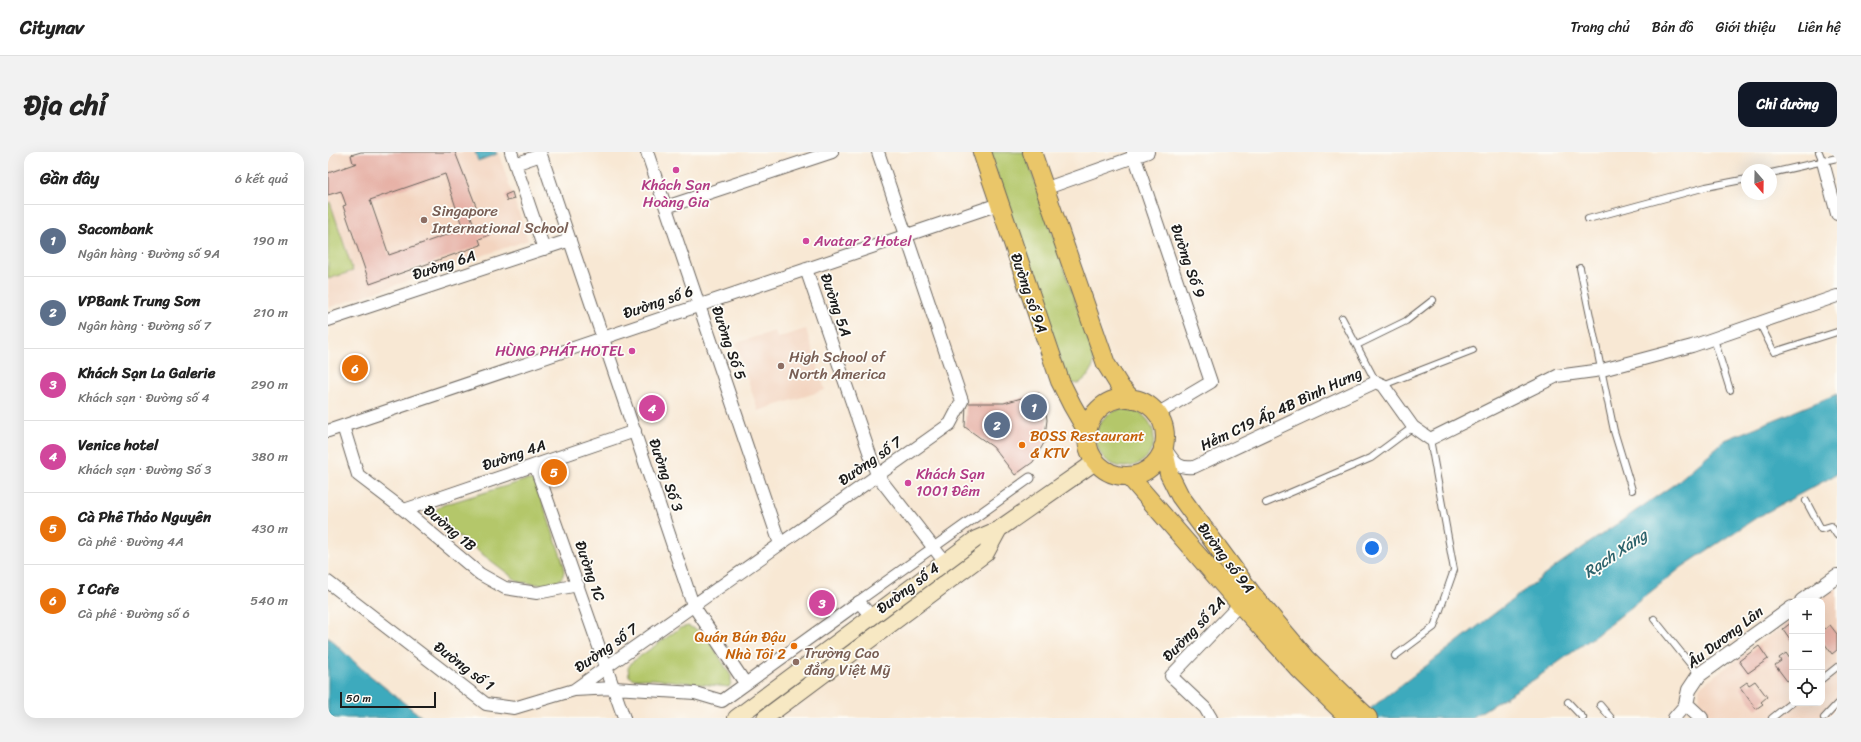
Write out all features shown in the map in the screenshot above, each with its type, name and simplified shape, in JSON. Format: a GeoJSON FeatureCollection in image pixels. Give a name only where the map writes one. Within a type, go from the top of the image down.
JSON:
{"type":"FeatureCollection","features":[{"type":"Feature","properties":{"kind":"main road","name":"Đường số 9A"},"geometry":{"type":"LineString","coordinates":[[982,152],[1060,381],[1087,430]]}},
{"type":"Feature","properties":{"kind":"main road"},"geometry":{"type":"LineString","coordinates":[[1032,152],[1106,364],[1121,388],[1132,399]]}},
{"type":"Feature","properties":{"kind":"main road"},"geometry":{"type":"LineString","coordinates":[[1120,399],[1132,399],[1141,402],[1157,414],[1162,424],[1164,436],[1163,447],[1158,458],[1151,467],[1141,473],[1129,476],[1117,475],[1105,470],[1095,462],[1089,450],[1087,430],[1091,419],[1098,410],[1108,403],[1120,399]]}},
{"type":"Feature","properties":{"kind":"main road","name":"Đường số 9A"},"geometry":{"type":"LineString","coordinates":[[1163,447],[1169,474],[1180,496],[1303,663]]}},
{"type":"Feature","properties":{"kind":"main road","name":"Đường số 4"},"geometry":{"type":"LineString","coordinates":[[871,616],[976,539],[999,529],[1095,462]]}},
{"type":"Feature","properties":{"kind":"main road","name":"Đường số 9A"},"geometry":{"type":"LineString","coordinates":[[1129,476],[1153,501],[1240,604],[1303,663]]}},
{"type":"Feature","properties":{"kind":"main road","name":"Đường số 4"},"geometry":{"type":"LineString","coordinates":[[765,718],[986,553],[999,529]]}},
{"type":"Feature","properties":{"kind":"main road"},"geometry":{"type":"LineString","coordinates":[[736,718],[871,616]]}},
{"type":"Feature","properties":{"kind":"main road"},"geometry":{"type":"LineString","coordinates":[[1303,663],[1349,718]]}},
{"type":"Feature","properties":{"kind":"main road"},"geometry":{"type":"LineString","coordinates":[[1303,663],[1368,718]]}},
{"type":"Feature","properties":{"kind":"street"},"geometry":{"type":"LineString","coordinates":[[511,152],[544,248]]}},
{"type":"Feature","properties":{"kind":"street","name":"Đường Số 5"},"geometry":{"type":"LineString","coordinates":[[647,152],[780,544]]}},
{"type":"Feature","properties":{"kind":"street"},"geometry":{"type":"LineString","coordinates":[[666,207],[832,152]]}},
{"type":"Feature","properties":{"kind":"street","name":"Đường số 7"},"geometry":{"type":"LineString","coordinates":[[574,690],[950,424],[962,401],[878,152]]}},
{"type":"Feature","properties":{"kind":"street"},"geometry":{"type":"LineString","coordinates":[[1044,189],[1133,155],[1148,152]]}},
{"type":"Feature","properties":{"kind":"street"},"geometry":{"type":"LineString","coordinates":[[515,164],[541,153]]}},
{"type":"Feature","properties":{"kind":"street","name":"Đường Số 3"},"geometry":{"type":"LineString","coordinates":[[541,153],[693,605],[748,681]]}},
{"type":"Feature","properties":{"kind":"street","name":"Đường Số 9"},"geometry":{"type":"LineString","coordinates":[[1133,155],[1211,382],[1157,414]]}},
{"type":"Feature","properties":{"kind":"street"},"geometry":{"type":"LineString","coordinates":[[1821,157],[1837,214]]}},
{"type":"Feature","properties":{"kind":"street","name":"Đường số 6"},"geometry":{"type":"LineString","coordinates":[[328,431],[999,204]]}},
{"type":"Feature","properties":{"kind":"street","name":"Đường 6A"},"geometry":{"type":"LineString","coordinates":[[328,320],[570,240]]}},
{"type":"Feature","properties":{"kind":"street","name":"Đường 5A"},"geometry":{"type":"LineString","coordinates":[[806,269],[877,475],[944,561]]}},
{"type":"Feature","properties":{"kind":"street"},"geometry":{"type":"LineString","coordinates":[[1430,439],[1557,376],[1602,370],[1714,339],[1837,296]]}},
{"type":"Feature","properties":{"kind":"street","name":"Hẻm C19 Ấp 4B Bình Hưng"},"geometry":{"type":"LineString","coordinates":[[1163,447],[1177,464],[1184,468],[1194,467],[1303,417],[1362,387],[1379,384],[1413,428],[1430,439]]}},
{"type":"Feature","properties":{"kind":"street","name":"Đường 1B"},"geometry":{"type":"LineString","coordinates":[[343,426],[358,475],[404,510],[480,574],[505,588],[537,593],[578,585]]}},
{"type":"Feature","properties":{"kind":"street","name":"Đường 4A"},"geometry":{"type":"LineString","coordinates":[[404,510],[634,431]]}},
{"type":"Feature","properties":{"kind":"street","name":"Đường 1C"},"geometry":{"type":"LineString","coordinates":[[535,465],[624,718]]}},
{"type":"Feature","properties":{"kind":"street"},"geometry":{"type":"LineString","coordinates":[[748,681],[1030,478]]}},
{"type":"Feature","properties":{"kind":"street"},"geometry":{"type":"LineString","coordinates":[[1806,598],[1837,576]]}},
{"type":"Feature","properties":{"kind":"street","name":"Đường số 1"},"geometry":{"type":"LineString","coordinates":[[328,582],[486,704],[514,708],[574,690],[614,688],[695,693],[722,701],[748,681]]}},
{"type":"Feature","properties":{"kind":"street","name":"Đường số 4"},"geometry":{"type":"LineString","coordinates":[[748,681],[859,602],[871,616]]}},
{"type":"Feature","properties":{"kind":"street","name":"Đường số 2A"},"geometry":{"type":"LineString","coordinates":[[1211,718],[1205,708],[1172,676],[1240,604]]}},
{"type":"Feature","properties":{"kind":"street","name":"Âu Dương Lân"},"geometry":{"type":"LineString","coordinates":[[1674,718],[1686,704],[1689,690],[1699,675],[1789,610]]}},
{"type":"Feature","properties":{"kind":"street"},"geometry":{"type":"LineString","coordinates":[[1686,704],[1701,718]]}},
{"type":"Feature","properties":{"kind":"lane"},"geometry":{"type":"LineString","coordinates":[[1777,172],[1821,157],[1837,158]]}},
{"type":"Feature","properties":{"kind":"lane"},"geometry":{"type":"LineString","coordinates":[[1588,219],[1741,180]]}},
{"type":"Feature","properties":{"kind":"lane"},"geometry":{"type":"LineString","coordinates":[[1580,268],[1614,431],[1632,490]]}},
{"type":"Feature","properties":{"kind":"lane"},"geometry":{"type":"LineString","coordinates":[[1357,346],[1406,321],[1433,300]]}},
{"type":"Feature","properties":{"kind":"lane"},"geometry":{"type":"LineString","coordinates":[[1342,318],[1379,384],[1473,350]]}},
{"type":"Feature","properties":{"kind":"lane"},"geometry":{"type":"LineString","coordinates":[[1760,324],[1774,352],[1837,332]]}},
{"type":"Feature","properties":{"kind":"lane"},"geometry":{"type":"LineString","coordinates":[[1714,339],[1730,390]]}},
{"type":"Feature","properties":{"kind":"lane"},"geometry":{"type":"LineString","coordinates":[[1266,503],[1371,458],[1413,428]]}},
{"type":"Feature","properties":{"kind":"lane"},"geometry":{"type":"LineString","coordinates":[[1395,656],[1434,627],[1454,570],[1430,439]]}},
{"type":"Feature","properties":{"kind":"lane"},"geometry":{"type":"LineString","coordinates":[[1806,501],[1821,529],[1831,526],[1837,535]]}},
{"type":"Feature","properties":{"kind":"lane"},"geometry":{"type":"LineString","coordinates":[[1654,619],[1699,675]]}},
{"type":"Feature","properties":{"kind":"lane"},"geometry":{"type":"LineString","coordinates":[[1825,677],[1837,667]]}},
{"type":"Feature","properties":{"kind":"lane"},"geometry":{"type":"LineString","coordinates":[[1568,702],[1583,718]]}},
{"type":"Feature","properties":{"kind":"lane"},"geometry":{"type":"LineString","coordinates":[[1772,718],[1789,704]]}},
{"type":"Feature","properties":{"kind":"lane"},"geometry":{"type":"LineString","coordinates":[[1824,718],[1837,704]]}},
{"type":"Feature","properties":{"kind":"lane"},"geometry":{"type":"LineString","coordinates":[[1600,705],[1611,718]]}},
{"type":"Feature","properties":{"kind":"shaded area","name":"Singapore International School"},"geometry":{"type":"Polygon","coordinates":[[[334,152],[498,152],[528,240],[328,308],[328,154],[334,152]]]}},
{"type":"Feature","properties":{"kind":"shaded area","name":"High School of North America"},"geometry":{"type":"Polygon","coordinates":[[[806,329],[825,390],[758,411],[736,343],[775,331],[777,338],[806,329]]]}},
{"type":"Feature","properties":{"kind":"shaded area"},"geometry":{"type":"Polygon","coordinates":[[[1837,586],[1837,718],[1714,718],[1700,706],[1699,687],[1789,621],[1789,706],[1825,706],[1825,598],[1821,598],[1837,586]]]}},
{"type":"Feature","properties":{"kind":"green space"},"geometry":{"type":"Polygon","coordinates":[[[989,152],[1025,152],[1094,357],[1092,370],[1078,384],[1071,383],[1066,377],[989,152]]]}},
{"type":"Feature","properties":{"kind":"green space"},"geometry":{"type":"Polygon","coordinates":[[[330,202],[353,271],[328,279],[328,203],[330,202]]]}},
{"type":"Feature","properties":{"kind":"green space"},"geometry":{"type":"Polygon","coordinates":[[[1125,409],[1136,411],[1149,422],[1152,427],[1154,438],[1152,449],[1141,462],[1136,465],[1125,467],[1114,465],[1101,454],[1098,449],[1096,438],[1098,427],[1109,414],[1114,411],[1125,409]]]}},
{"type":"Feature","properties":{"kind":"green space"},"geometry":{"type":"Polygon","coordinates":[[[526,480],[532,480],[537,486],[564,565],[564,573],[561,579],[549,584],[519,582],[432,516],[434,511],[443,505],[526,480]]]}},
{"type":"Feature","properties":{"kind":"green space"},"geometry":{"type":"Polygon","coordinates":[[[688,626],[705,633],[731,676],[731,683],[729,687],[653,679],[634,679],[629,676],[628,668],[632,662],[680,628],[688,626]]]}},
{"type":"Feature","properties":{"kind":"water"},"geometry":{"type":"Polygon","coordinates":[[[475,152],[496,152],[497,154],[478,161],[475,152]]]}},
{"type":"Feature","properties":{"kind":"water","name":"Rạch Xáng"},"geometry":{"type":"Polygon","coordinates":[[[1837,394],[1837,474],[1756,518],[1682,567],[1595,636],[1535,679],[1471,718],[1358,718],[1559,564],[1676,483],[1725,440],[1837,394]]]}},
{"type":"Feature","properties":{"kind":"water"},"geometry":{"type":"Polygon","coordinates":[[[328,637],[362,669],[423,718],[328,718],[328,637]]]}},
{"type":"Feature","properties":{"kind":"building"},"geometry":{"type":"Polygon","coordinates":[[[361,152],[455,152],[478,211],[470,214],[474,225],[475,227],[485,224],[490,235],[479,239],[481,245],[370,284],[343,206],[346,205],[341,191],[328,195],[328,173],[357,163],[353,163],[351,155],[361,152]],[[445,174],[370,200],[389,255],[463,229],[445,174]]]}},
{"type":"Feature","properties":{"kind":"building"},"geometry":{"type":"Polygon","coordinates":[[[512,192],[514,199],[507,201],[505,195],[512,192]]]}},
{"type":"Feature","properties":{"kind":"building"},"geometry":{"type":"Polygon","coordinates":[[[1039,393],[1045,406],[1047,420],[1044,443],[1033,462],[1015,475],[993,447],[965,427],[966,403],[1004,403],[1039,393]]]}},
{"type":"Feature","properties":{"kind":"building"},"geometry":{"type":"Polygon","coordinates":[[[1789,624],[1789,638],[1783,629],[1789,624]]]}},
{"type":"Feature","properties":{"kind":"building"},"geometry":{"type":"Polygon","coordinates":[[[1830,625],[1837,634],[1837,650],[1832,654],[1825,644],[1825,629],[1830,625]]]}},
{"type":"Feature","properties":{"kind":"building"},"geometry":{"type":"Polygon","coordinates":[[[1759,646],[1768,659],[1748,673],[1739,661],[1759,646]]]}},
{"type":"Feature","properties":{"kind":"building"},"geometry":{"type":"Polygon","coordinates":[[[1786,653],[1789,658],[1789,680],[1787,681],[1775,665],[1781,661],[1779,658],[1786,653]]]}},
{"type":"Feature","properties":{"kind":"building"},"geometry":{"type":"Polygon","coordinates":[[[1755,681],[1767,697],[1761,702],[1763,704],[1756,709],[1740,687],[1747,682],[1749,685],[1755,681]]]}},
{"type":"Feature","properties":{"kind":"place","name":"Khách Sạn Hoàng Gia"},"geometry":{"type":"Point","coordinates":[676,170]}},
{"type":"Feature","properties":{"kind":"place","name":"Singapore International School"},"geometry":{"type":"Point","coordinates":[424,220]}},
{"type":"Feature","properties":{"kind":"place","name":"Avatar 2 Hotel"},"geometry":{"type":"Point","coordinates":[806,241]}},
{"type":"Feature","properties":{"kind":"place","name":"HÙNG PHÁT HOTEL"},"geometry":{"type":"Point","coordinates":[632,351]}},
{"type":"Feature","properties":{"kind":"place","name":"High School of North America"},"geometry":{"type":"Point","coordinates":[781,366]}},
{"type":"Feature","properties":{"kind":"place","name":"I Cafe"},"geometry":{"type":"Point","coordinates":[355,368]}},
{"type":"Feature","properties":{"kind":"place","name":"Sacombank"},"geometry":{"type":"Point","coordinates":[1034,407]}},
{"type":"Feature","properties":{"kind":"place","name":"Venice hotel"},"geometry":{"type":"Point","coordinates":[652,408]}},
{"type":"Feature","properties":{"kind":"place","name":"VPBank Trung Sơn"},"geometry":{"type":"Point","coordinates":[997,425]}},
{"type":"Feature","properties":{"kind":"place","name":"BOSS Restaurant & KTV"},"geometry":{"type":"Point","coordinates":[1022,445]}},
{"type":"Feature","properties":{"kind":"place","name":"Cà Phê Thảo Nguyên"},"geometry":{"type":"Point","coordinates":[554,472]}},
{"type":"Feature","properties":{"kind":"place","name":"Khách Sạn 1001 Đêm"},"geometry":{"type":"Point","coordinates":[908,483]}},
{"type":"Feature","properties":{"kind":"place","name":"Khách Sạn La Galerie"},"geometry":{"type":"Point","coordinates":[822,603]}},
{"type":"Feature","properties":{"kind":"place","name":"Quán Bún Đậu Nhà Tôi 2"},"geometry":{"type":"Point","coordinates":[794,646]}},
{"type":"Feature","properties":{"kind":"place","name":"Trường Cao đẳng Việt Mỹ"},"geometry":{"type":"Point","coordinates":[796,662]}}]}
